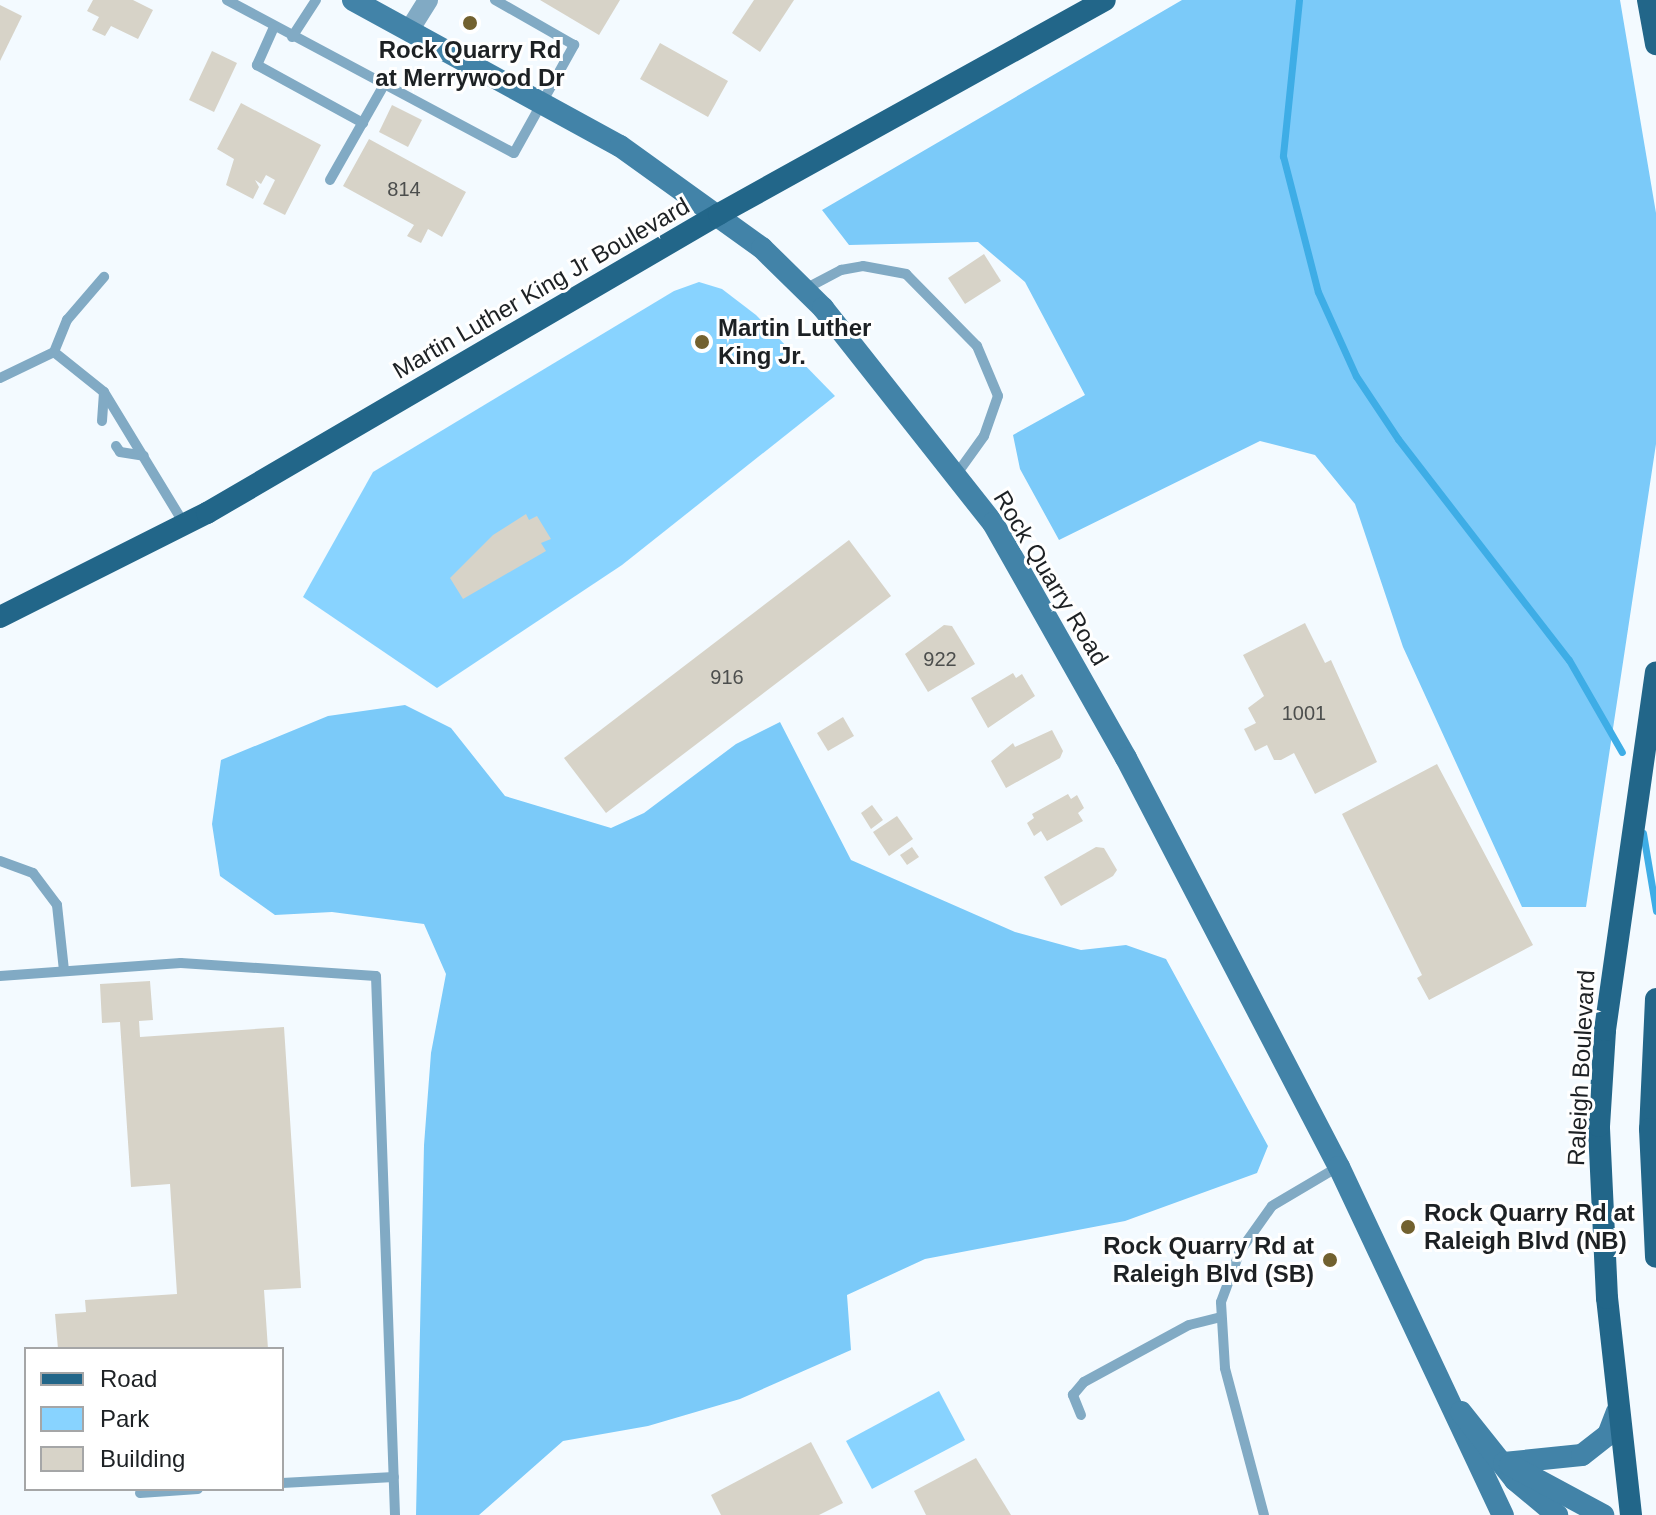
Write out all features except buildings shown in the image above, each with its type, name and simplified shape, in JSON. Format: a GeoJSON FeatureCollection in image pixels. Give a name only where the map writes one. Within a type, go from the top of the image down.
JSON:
{"type":"FeatureCollection","features":[{"type":"Feature","properties":{"kind":"main road","name":"Rock Quarry Road"},"geometry":{"type":"LineString","coordinates":[[353,0],[620,146],[719,214],[804,290],[993,523],[1126,758],[1339,1167],[1503,1515]]}},
{"type":"Feature","properties":{"kind":"main road","name":"Martin Luther King Jr Boulevard"},"geometry":{"type":"LineString","coordinates":[[0,617],[185,525],[719,214],[1105,0]]}},
{"type":"Feature","properties":{"kind":"main road"},"geometry":{"type":"LineString","coordinates":[[1648,0],[1656,44]]}},
{"type":"Feature","properties":{"kind":"main road","name":"Raleigh Boulevard"},"geometry":{"type":"LineString","coordinates":[[1631,1515],[1617,1412],[1599,1126],[1605,1030],[1652,737],[1656,673]]}},
{"type":"Feature","properties":{"kind":"main road"},"geometry":{"type":"LineString","coordinates":[[1656,999],[1650,1129],[1656,1257]]}},
{"type":"Feature","properties":{"kind":"main road","name":"Rock Quarry Road"},"geometry":{"type":"LineString","coordinates":[[1452,1403],[1515,1480],[1557,1515]]}},
{"type":"Feature","properties":{"kind":"main road"},"geometry":{"type":"LineString","coordinates":[[1504,1463],[1582,1455],[1608,1435],[1617,1412]]}},
{"type":"Feature","properties":{"kind":"main road","name":"Rock Quarry Road"},"geometry":{"type":"LineString","coordinates":[[1504,1463],[1523,1468],[1572,1502],[1603,1515]]}},
{"type":"Feature","properties":{"kind":"street"},"geometry":{"type":"LineString","coordinates":[[410,29],[428,0]]}},
{"type":"Feature","properties":{"kind":"lane"},"geometry":{"type":"LineString","coordinates":[[227,0],[514,153],[545,103],[574,45],[495,0]]}},
{"type":"Feature","properties":{"kind":"lane"},"geometry":{"type":"LineString","coordinates":[[292,37],[316,0]]}},
{"type":"Feature","properties":{"kind":"lane"},"geometry":{"type":"LineString","coordinates":[[274,27],[257,65],[363,123]]}},
{"type":"Feature","properties":{"kind":"lane"},"geometry":{"type":"LineString","coordinates":[[330,180],[384,85]]}},
{"type":"Feature","properties":{"kind":"lane"},"geometry":{"type":"LineString","coordinates":[[804,290],[841,270],[877,265],[906,274],[977,346],[998,396],[984,436],[956,475]]}},
{"type":"Feature","properties":{"kind":"lane"},"geometry":{"type":"LineString","coordinates":[[0,378],[54,352],[67,320],[104,277]]}},
{"type":"Feature","properties":{"kind":"lane"},"geometry":{"type":"LineString","coordinates":[[54,352],[104,392],[185,525]]}},
{"type":"Feature","properties":{"kind":"lane"},"geometry":{"type":"LineString","coordinates":[[102,421],[104,392]]}},
{"type":"Feature","properties":{"kind":"lane"},"geometry":{"type":"LineString","coordinates":[[116,446],[144,456]]}},
{"type":"Feature","properties":{"kind":"lane"},"geometry":{"type":"LineString","coordinates":[[0,861],[33,873],[57,905],[64,971]]}},
{"type":"Feature","properties":{"kind":"lane"},"geometry":{"type":"LineString","coordinates":[[0,976],[181,963],[376,976],[395,1515]]}},
{"type":"Feature","properties":{"kind":"lane"},"geometry":{"type":"LineString","coordinates":[[1264,1515],[1225,1368],[1220,1317],[1228,1277],[1254,1227],[1291,1191],[1339,1167]]}},
{"type":"Feature","properties":{"kind":"lane"},"geometry":{"type":"LineString","coordinates":[[1081,1415],[1073,1395],[1084,1382],[1189,1325],[1220,1317]]}},
{"type":"Feature","properties":{"kind":"lane"},"geometry":{"type":"LineString","coordinates":[[284,1483],[394,1477]]}},
{"type":"Feature","properties":{"kind":"lane"},"geometry":{"type":"LineString","coordinates":[[140,1493],[169,1491]]}},
{"type":"Feature","properties":{"kind":"green space"},"geometry":{"type":"Polygon","coordinates":[[[699,282],[722,289],[756,315],[835,396],[622,565],[437,688],[303,597],[373,472],[674,291],[699,282]]]}},
{"type":"Feature","properties":{"kind":"green space"},"geometry":{"type":"Polygon","coordinates":[[[939,1391],[965,1440],[872,1489],[846,1441],[939,1391]]]}},
{"type":"Feature","properties":{"kind":"shaded area"},"geometry":{"type":"Polygon","coordinates":[[[1182,0],[1620,0],[1656,213],[1656,444],[1586,907],[1522,907],[1403,647],[1355,504],[1315,455],[1260,441],[1059,540],[1020,469],[1013,435],[1085,395],[1025,282],[978,242],[849,245],[822,210],[1182,0]]]}},
{"type":"Feature","properties":{"kind":"shaded area"},"geometry":{"type":"Polygon","coordinates":[[[405,705],[451,728],[505,796],[611,828],[644,813],[736,744],[780,722],[851,860],[1015,932],[1081,950],[1126,945],[1166,959],[1268,1146],[1257,1173],[1125,1221],[925,1259],[847,1295],[851,1350],[740,1399],[648,1426],[563,1441],[479,1515],[416,1515],[424,1145],[431,1053],[446,974],[424,924],[332,912],[275,915],[220,876],[212,824],[221,760],[328,716],[405,705]]]}},
{"type":"Feature","properties":{"kind":"waterway"},"geometry":{"type":"LineString","coordinates":[[1299,0],[1283,156],[1318,292],[1356,376],[1398,439],[1569,660],[1622,752]]}},
{"type":"Feature","properties":{"kind":"waterway"},"geometry":{"type":"LineString","coordinates":[[1643,833],[1656,911]]}},
{"type":"Feature","properties":{"kind":"place","name":"Rock Quarry Rd at Merrywood Dr"},"geometry":{"type":"Point","coordinates":[470,23]}},
{"type":"Feature","properties":{"kind":"place","name":"Martin Luther King Jr."},"geometry":{"type":"Point","coordinates":[702,342]}},
{"type":"Feature","properties":{"kind":"place","name":"Rock Quarry Rd at Raleigh Blvd (NB)"},"geometry":{"type":"Point","coordinates":[1408,1227]}},
{"type":"Feature","properties":{"kind":"place","name":"Rock Quarry Rd at Raleigh Blvd (SB)"},"geometry":{"type":"Point","coordinates":[1330,1260]}}]}
